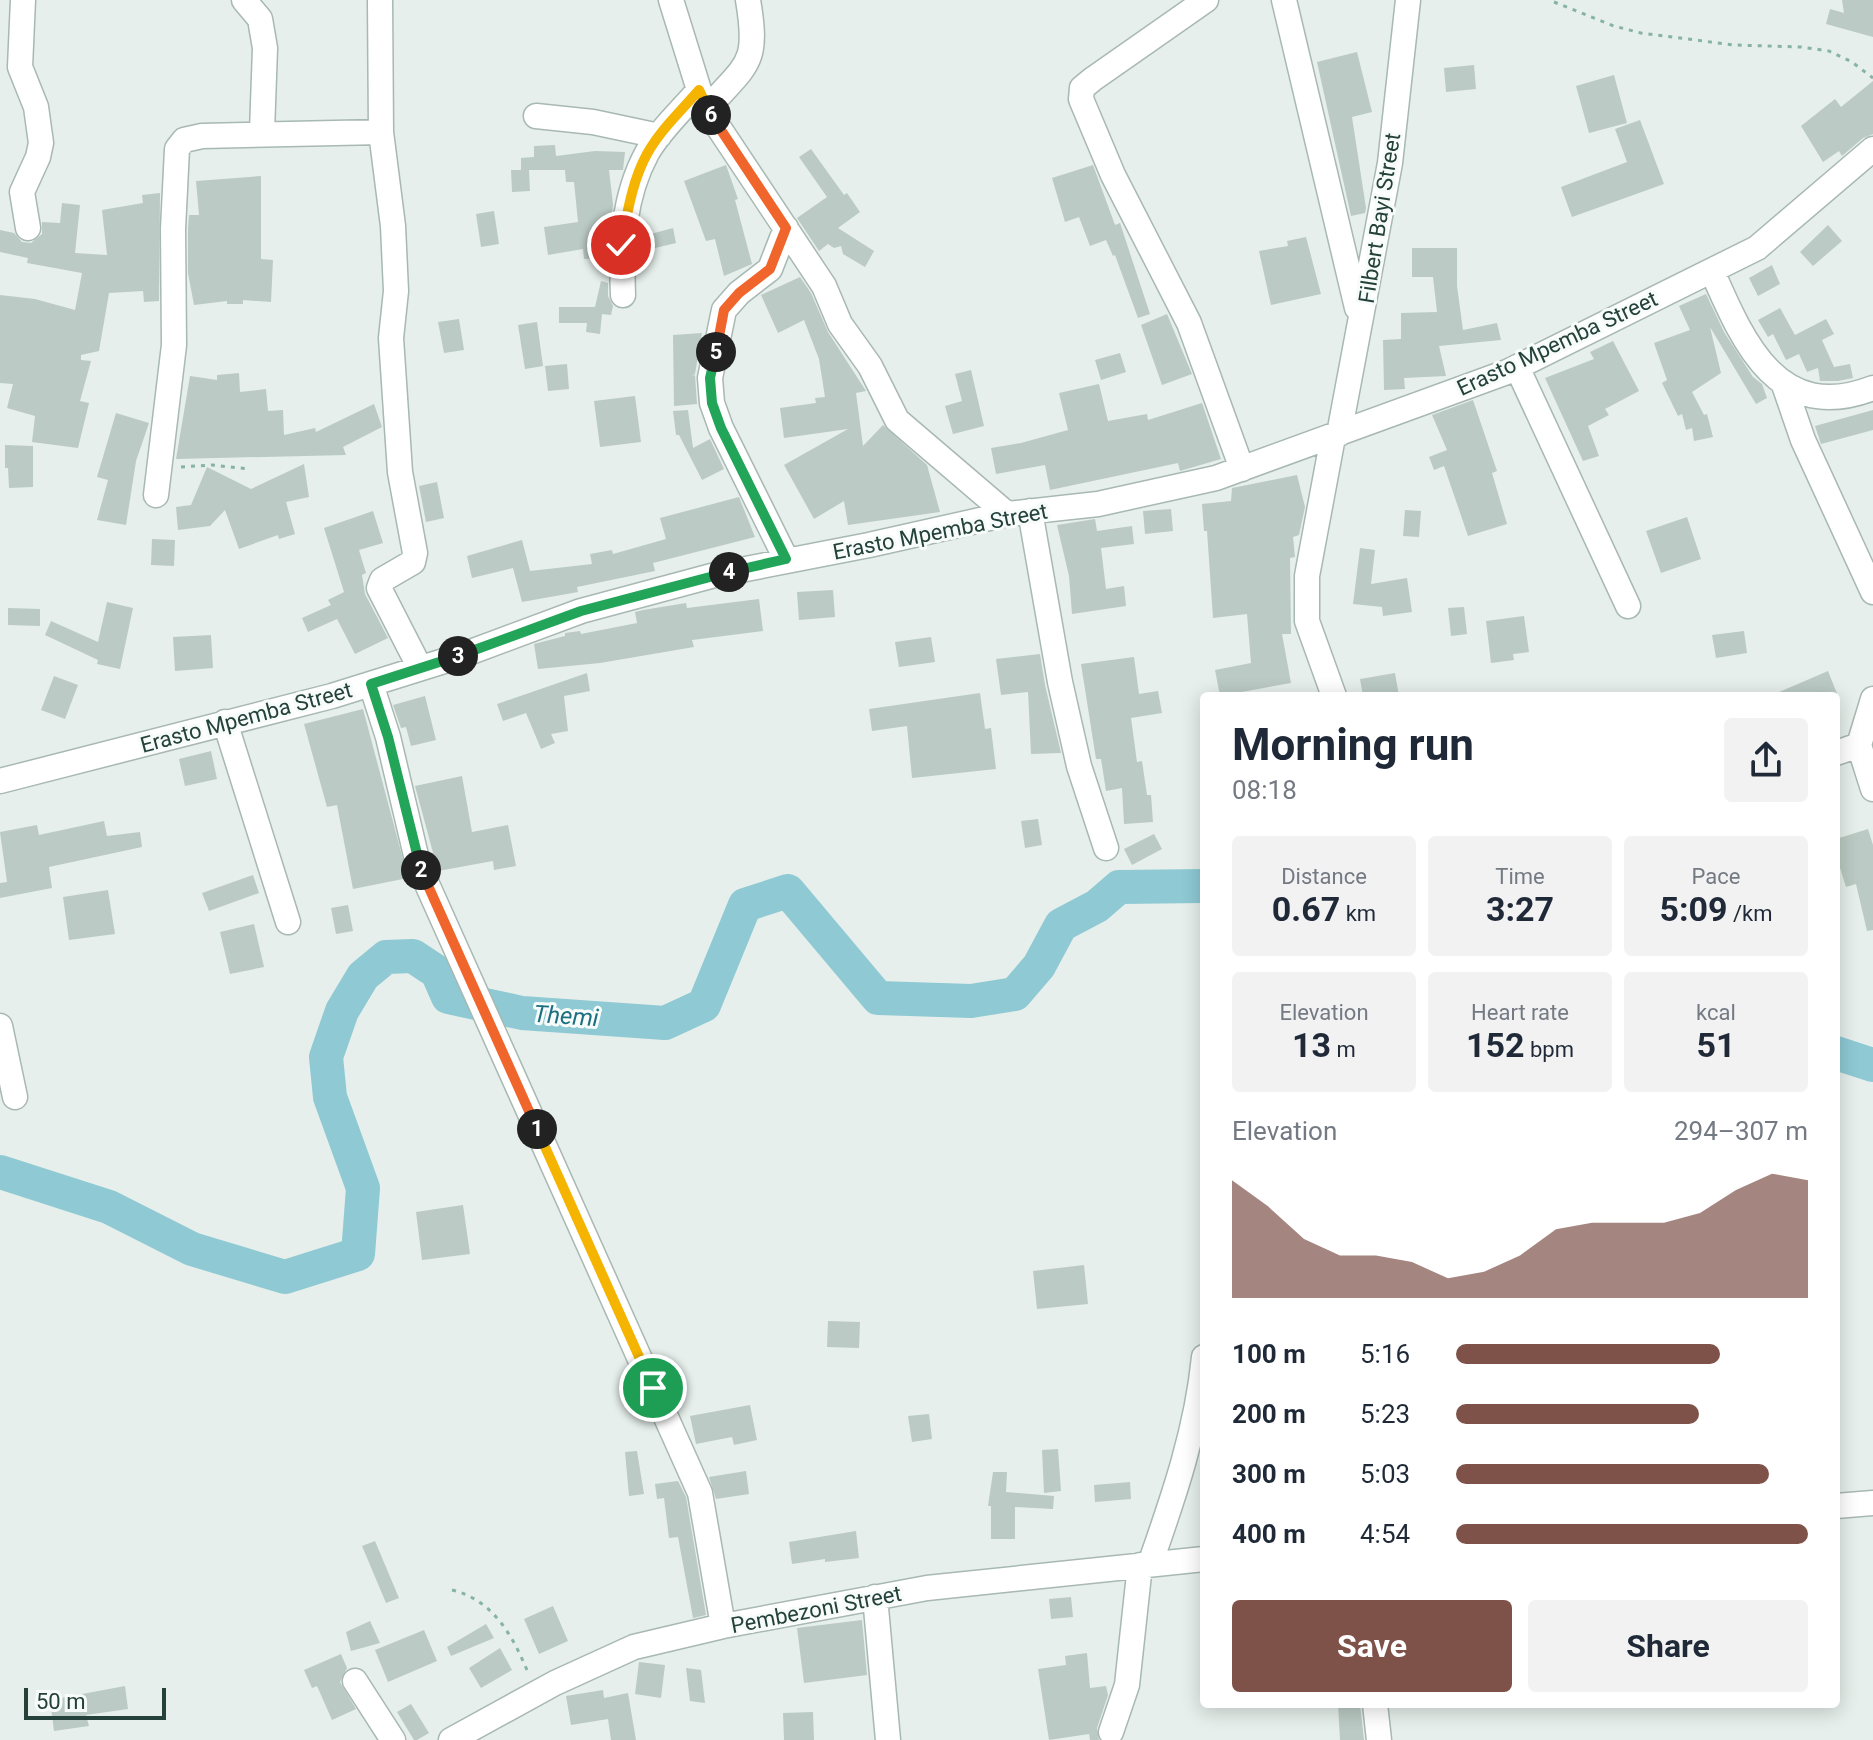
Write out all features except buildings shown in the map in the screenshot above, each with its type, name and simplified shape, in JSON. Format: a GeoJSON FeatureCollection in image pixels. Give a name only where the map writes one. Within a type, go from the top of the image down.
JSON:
{"type":"FeatureCollection","features":[{"type":"Feature","properties":{"kind":"street"},"geometry":{"type":"LineString","coordinates":[[23,0],[20,67],[36,107],[41,143],[22,192],[28,228]]}},
{"type":"Feature","properties":{"kind":"street"},"geometry":{"type":"LineString","coordinates":[[244,0],[260,19],[265,48],[262,132]]}},
{"type":"Feature","properties":{"kind":"street"},"geometry":{"type":"LineString","coordinates":[[380,0],[381,132],[393,226],[396,291],[391,338],[400,472],[415,553],[413,562],[382,580],[379,588],[420,668]]}},
{"type":"Feature","properties":{"kind":"street"},"geometry":{"type":"LineString","coordinates":[[671,0],[704,99],[824,286],[840,324],[870,366],[897,420],[1019,512],[1079,766],[1106,848]]}},
{"type":"Feature","properties":{"kind":"street"},"geometry":{"type":"LineString","coordinates":[[623,295],[621,245],[631,196],[646,155],[659,136],[745,69],[752,53],[753,32],[748,0]]}},
{"type":"Feature","properties":{"kind":"street"},"geometry":{"type":"LineString","coordinates":[[1206,0],[1093,79],[1082,88],[1081,99],[1113,175],[1189,323],[1242,469]]}},
{"type":"Feature","properties":{"kind":"street"},"geometry":{"type":"LineString","coordinates":[[1284,0],[1354,285],[1361,330]]}},
{"type":"Feature","properties":{"kind":"street","name":"Filbert Bayi Street"},"geometry":{"type":"LineString","coordinates":[[1333,692],[1307,621],[1307,576],[1361,330],[1390,163],[1408,0]]}},
{"type":"Feature","properties":{"kind":"street"},"geometry":{"type":"LineString","coordinates":[[536,116],[593,122],[659,136]]}},
{"type":"Feature","properties":{"kind":"street"},"geometry":{"type":"LineString","coordinates":[[156,495],[174,345],[173,229],[177,149],[184,140],[202,136],[262,132],[381,132]]}},
{"type":"Feature","properties":{"kind":"street","name":"Erasto Mpemba Street"},"geometry":{"type":"LineString","coordinates":[[0,781],[371,684],[581,611],[786,559],[869,545],[1019,512],[1098,504],[1170,491],[1242,469],[1517,367],[1712,271],[1757,248],[1873,149]]}},
{"type":"Feature","properties":{"kind":"street"},"geometry":{"type":"LineString","coordinates":[[786,228],[770,269],[739,293],[724,310],[710,378],[712,403],[721,428],[786,559]]}},
{"type":"Feature","properties":{"kind":"street"},"geometry":{"type":"LineString","coordinates":[[1712,271],[1741,337],[1758,362],[1783,382],[1806,396],[1830,397],[1873,388]]}},
{"type":"Feature","properties":{"kind":"street"},"geometry":{"type":"LineString","coordinates":[[1517,367],[1628,606]]}},
{"type":"Feature","properties":{"kind":"street"},"geometry":{"type":"LineString","coordinates":[[1783,382],[1803,440],[1873,592]]}},
{"type":"Feature","properties":{"kind":"street"},"geometry":{"type":"LineString","coordinates":[[371,684],[392,752],[418,864],[700,1493],[723,1626]]}},
{"type":"Feature","properties":{"kind":"street"},"geometry":{"type":"LineString","coordinates":[[1873,699],[1847,749],[1873,789]]}},
{"type":"Feature","properties":{"kind":"street"},"geometry":{"type":"LineString","coordinates":[[225,722],[288,922]]}},
{"type":"Feature","properties":{"kind":"street"},"geometry":{"type":"LineString","coordinates":[[0,1026],[15,1097]]}},
{"type":"Feature","properties":{"kind":"street"},"geometry":{"type":"LineString","coordinates":[[1111,1732],[1127,1685],[1145,1564],[1186,1456],[1200,1396]]}},
{"type":"Feature","properties":{"kind":"street"},"geometry":{"type":"LineString","coordinates":[[1840,1506],[1873,1503]]}},
{"type":"Feature","properties":{"kind":"street","name":"Pembezoni Street"},"geometry":{"type":"LineString","coordinates":[[451,1740],[537,1693],[634,1647],[723,1626],[927,1588],[1200,1559]]}},
{"type":"Feature","properties":{"kind":"street"},"geometry":{"type":"LineString","coordinates":[[875,1597],[888,1740]]}},
{"type":"Feature","properties":{"kind":"street"},"geometry":{"type":"LineString","coordinates":[[355,1681],[393,1740]]}},
{"type":"Feature","properties":{"kind":"street"},"geometry":{"type":"LineString","coordinates":[[1375,1708],[1379,1740]]}},
{"type":"Feature","properties":{"kind":"path"},"geometry":{"type":"LineString","coordinates":[[1554,2],[1614,26],[1641,33],[1734,45],[1829,51],[1852,62],[1873,78]]}},
{"type":"Feature","properties":{"kind":"path"},"geometry":{"type":"LineString","coordinates":[[161,465],[249,469]]}},
{"type":"Feature","properties":{"kind":"path"},"geometry":{"type":"LineString","coordinates":[[452,1590],[469,1594],[505,1625],[537,1693]]}},
{"type":"Feature","properties":{"kind":"waterway","name":"Themi"},"geometry":{"type":"LineString","coordinates":[[0,1172],[109,1207],[192,1249],[285,1277],[358,1254],[363,1188],[330,1097],[326,1057],[342,1011],[363,976],[386,957],[413,956],[437,972],[448,997],[522,1013],[665,1023],[704,1005],[745,905],[788,891],[878,998],[971,1001],[1015,994],[1039,966],[1061,925],[1097,906],[1119,887],[1200,886]]}},
{"type":"Feature","properties":{"kind":"waterway","name":"Themi"},"geometry":{"type":"LineString","coordinates":[[1840,1054],[1873,1065]]}},
{"type":"Feature","properties":{"kind":"route"},"geometry":{"type":"LineString","coordinates":[[621,245],[631,196],[646,155],[699,90],[711,116],[786,228],[770,269],[739,293],[724,310],[710,378],[712,403],[721,428],[786,559],[581,611],[460,656],[371,684],[400,782],[418,864],[653,1388]]}}]}
